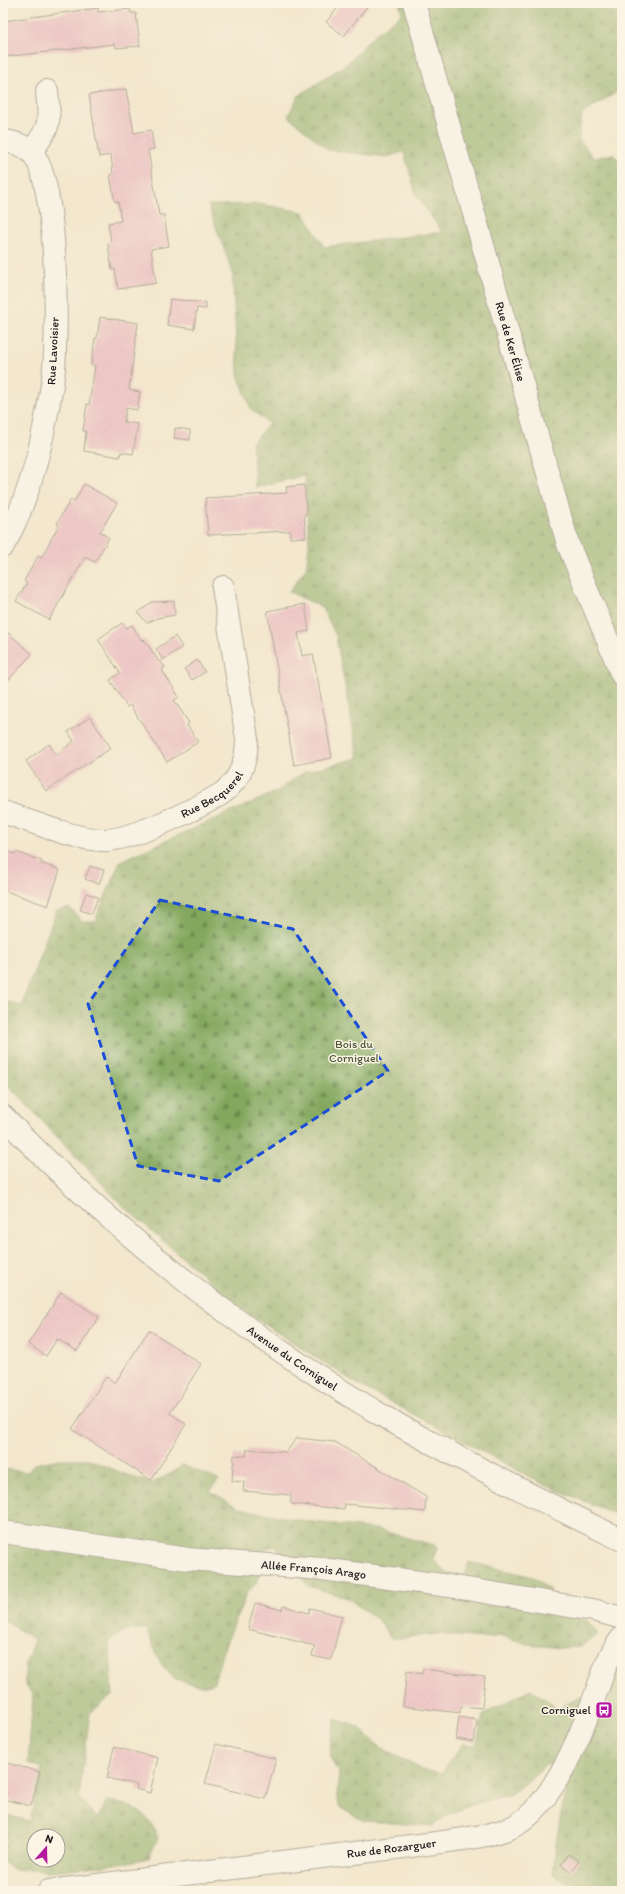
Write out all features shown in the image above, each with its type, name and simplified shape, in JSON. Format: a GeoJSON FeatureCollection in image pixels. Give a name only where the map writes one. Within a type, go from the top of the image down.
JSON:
{"type":"FeatureCollection","features":[{"type":"Feature","properties":{"kind":"street","name":"Rue de Ker Élise"},"geometry":{"type":"LineString","coordinates":[[414,3],[568,544],[622,675]]}},
{"type":"Feature","properties":{"kind":"street"},"geometry":{"type":"LineString","coordinates":[[3,141],[10,142],[31,152],[43,136],[49,119],[47,91]]}},
{"type":"Feature","properties":{"kind":"street","name":"Rue Lavoisier"},"geometry":{"type":"LineString","coordinates":[[3,546],[24,500],[35,466],[45,424],[53,378],[56,305],[51,218],[44,177],[40,165],[31,152]]}},
{"type":"Feature","properties":{"kind":"street","name":"Rue Becquerel"},"geometry":{"type":"LineString","coordinates":[[3,812],[79,836],[103,840],[126,837],[166,821],[222,794],[236,779],[245,762],[247,749],[223,587]]}},
{"type":"Feature","properties":{"kind":"street","name":"Avenue du Corniguel"},"geometry":{"type":"LineString","coordinates":[[3,1116],[65,1178],[116,1224],[206,1297],[288,1356],[373,1411],[520,1490],[622,1540]]}},
{"type":"Feature","properties":{"kind":"street","name":"Allée François Arago"},"geometry":{"type":"LineString","coordinates":[[3,1532],[188,1559],[322,1569],[442,1585],[592,1610],[622,1618]]}},
{"type":"Feature","properties":{"kind":"street","name":"Rue de Rozarguer"},"geometry":{"type":"LineString","coordinates":[[49,1891],[427,1844],[475,1837],[512,1828],[532,1813],[557,1781],[590,1711],[614,1648],[622,1638]]}},
{"type":"Feature","properties":{"kind":"highlighted area"},"geometry":{"type":"Polygon","coordinates":[[[160,900],[293,929],[388,1071],[219,1181],[138,1166],[88,1004],[160,900]]]}},
{"type":"Feature","properties":{"kind":"green space","name":"Bois du Corniguel"},"geometry":{"type":"Polygon","coordinates":[[[399,3],[622,3],[622,89],[582,114],[579,139],[594,158],[612,154],[622,162],[622,1517],[543,1484],[357,1384],[247,1313],[123,1206],[3,1080],[3,1000],[21,1006],[56,911],[70,908],[82,921],[95,921],[120,861],[276,792],[304,772],[358,758],[336,636],[322,607],[289,592],[306,568],[309,545],[305,476],[255,487],[252,443],[269,424],[251,409],[238,375],[232,271],[208,205],[260,204],[303,212],[324,247],[442,232],[416,195],[404,152],[387,157],[328,150],[288,116],[298,96],[348,63],[373,36],[402,14],[399,3]]]}},
{"type":"Feature","properties":{"kind":"green space"},"geometry":{"type":"Polygon","coordinates":[[[59,1459],[88,1459],[127,1475],[152,1483],[172,1473],[182,1465],[219,1480],[210,1491],[239,1508],[305,1521],[376,1529],[438,1546],[433,1559],[447,1573],[464,1576],[469,1562],[534,1577],[550,1590],[546,1604],[588,1621],[598,1634],[580,1647],[559,1648],[528,1644],[502,1636],[482,1638],[437,1634],[391,1639],[377,1619],[347,1598],[308,1586],[275,1546],[264,1549],[261,1573],[256,1583],[247,1592],[222,1654],[214,1683],[203,1686],[175,1679],[160,1663],[146,1629],[126,1631],[109,1641],[113,1695],[90,1713],[79,1797],[97,1819],[107,1800],[132,1808],[144,1816],[154,1829],[158,1838],[149,1858],[124,1863],[46,1872],[39,1869],[15,1870],[3,1861],[3,1850],[8,1841],[3,1831],[3,1814],[30,1821],[42,1768],[28,1763],[33,1695],[25,1685],[25,1666],[34,1639],[3,1620],[3,1469],[28,1472],[34,1464],[59,1459]]]}},
{"type":"Feature","properties":{"kind":"green space"},"geometry":{"type":"Polygon","coordinates":[[[622,1659],[622,1891],[579,1891],[553,1874],[556,1842],[568,1776],[546,1764],[525,1784],[509,1795],[481,1802],[449,1814],[433,1826],[364,1821],[339,1807],[337,1790],[339,1774],[331,1759],[330,1741],[335,1719],[358,1727],[379,1746],[422,1770],[442,1773],[463,1744],[476,1745],[483,1715],[530,1689],[559,1708],[580,1697],[606,1713],[619,1664],[622,1659]]]}},
{"type":"Feature","properties":{"kind":"building"},"geometry":{"type":"Polygon","coordinates":[[[342,3],[370,3],[344,36],[326,22],[342,3]]]}},
{"type":"Feature","properties":{"kind":"building"},"geometry":{"type":"Polygon","coordinates":[[[98,8],[98,12],[130,9],[131,13],[136,13],[140,46],[116,48],[115,44],[3,57],[3,21],[98,8]]]}},
{"type":"Feature","properties":{"kind":"building"},"geometry":{"type":"Polygon","coordinates":[[[126,89],[134,133],[151,130],[154,149],[148,150],[159,215],[164,215],[169,246],[151,249],[156,283],[118,289],[115,269],[112,270],[108,243],[111,242],[108,223],[121,221],[118,201],[115,202],[110,175],[113,174],[111,155],[99,157],[89,95],[126,89]]]}},
{"type":"Feature","properties":{"kind":"building"},"geometry":{"type":"Polygon","coordinates":[[[170,299],[206,303],[206,309],[197,308],[194,329],[167,325],[170,299]]]}},
{"type":"Feature","properties":{"kind":"building"},"geometry":{"type":"Polygon","coordinates":[[[100,317],[138,323],[129,390],[140,392],[137,410],[126,408],[124,422],[138,424],[133,454],[121,452],[120,457],[84,451],[86,431],[83,431],[95,366],[91,365],[100,317]]]}},
{"type":"Feature","properties":{"kind":"building"},"geometry":{"type":"Polygon","coordinates":[[[175,428],[190,430],[190,440],[174,438],[175,428]]]}},
{"type":"Feature","properties":{"kind":"building"},"geometry":{"type":"Polygon","coordinates":[[[84,484],[117,503],[100,532],[109,538],[95,562],[85,557],[49,620],[16,601],[27,583],[24,581],[38,556],[41,558],[59,525],[57,524],[63,512],[71,500],[74,502],[84,484]]]}},
{"type":"Feature","properties":{"kind":"building"},"geometry":{"type":"Polygon","coordinates":[[[304,485],[307,514],[304,514],[306,537],[290,538],[290,531],[208,535],[205,498],[287,493],[286,487],[304,485]]]}},
{"type":"Feature","properties":{"kind":"building"},"geometry":{"type":"Polygon","coordinates":[[[174,601],[175,615],[157,618],[147,623],[138,613],[152,602],[174,601]]]}},
{"type":"Feature","properties":{"kind":"building"},"geometry":{"type":"Polygon","coordinates":[[[305,604],[309,631],[298,633],[302,656],[313,654],[332,758],[294,765],[267,611],[305,604]]]}},
{"type":"Feature","properties":{"kind":"building"},"geometry":{"type":"Polygon","coordinates":[[[122,623],[126,628],[132,625],[142,641],[144,639],[159,662],[160,661],[165,667],[162,670],[179,697],[174,700],[189,723],[187,725],[198,742],[167,762],[130,705],[127,707],[110,680],[120,673],[98,639],[122,623]]]}},
{"type":"Feature","properties":{"kind":"building"},"geometry":{"type":"Polygon","coordinates":[[[5,630],[32,654],[3,686],[3,632],[5,630]]]}},
{"type":"Feature","properties":{"kind":"building"},"geometry":{"type":"Polygon","coordinates":[[[175,636],[182,647],[163,660],[156,649],[175,636]]]}},
{"type":"Feature","properties":{"kind":"building"},"geometry":{"type":"Polygon","coordinates":[[[197,660],[205,672],[192,680],[184,669],[197,660]]]}},
{"type":"Feature","properties":{"kind":"building"},"geometry":{"type":"Polygon","coordinates":[[[90,717],[111,748],[46,791],[26,761],[49,744],[56,755],[74,741],[68,732],[90,717]]]}},
{"type":"Feature","properties":{"kind":"building"},"geometry":{"type":"Polygon","coordinates":[[[3,850],[15,854],[16,852],[42,861],[41,863],[60,870],[48,906],[3,890],[3,850]]]}},
{"type":"Feature","properties":{"kind":"building"},"geometry":{"type":"Polygon","coordinates":[[[90,866],[104,870],[99,884],[85,879],[90,866]]]}},
{"type":"Feature","properties":{"kind":"building"},"geometry":{"type":"Polygon","coordinates":[[[86,893],[98,897],[92,914],[80,910],[86,893]]]}},
{"type":"Feature","properties":{"kind":"building"},"geometry":{"type":"Polygon","coordinates":[[[61,1292],[99,1317],[77,1351],[57,1339],[46,1356],[28,1344],[61,1292]]]}},
{"type":"Feature","properties":{"kind":"building"},"geometry":{"type":"Polygon","coordinates":[[[149,1330],[201,1364],[170,1413],[186,1424],[151,1480],[72,1429],[106,1377],[115,1383],[149,1330]]]}},
{"type":"Feature","properties":{"kind":"building"},"geometry":{"type":"Polygon","coordinates":[[[297,1438],[335,1442],[426,1497],[425,1512],[345,1504],[344,1509],[291,1504],[291,1495],[243,1491],[244,1482],[232,1481],[234,1455],[246,1456],[247,1449],[286,1452],[297,1438]]]}},
{"type":"Feature","properties":{"kind":"building"},"geometry":{"type":"Polygon","coordinates":[[[255,1603],[282,1610],[283,1606],[309,1613],[310,1608],[342,1616],[331,1660],[312,1656],[315,1646],[248,1629],[255,1603]]]}},
{"type":"Feature","properties":{"kind":"building"},"geometry":{"type":"Polygon","coordinates":[[[423,1669],[485,1677],[482,1708],[461,1706],[460,1713],[403,1706],[407,1671],[422,1674],[423,1669]]]}},
{"type":"Feature","properties":{"kind":"building"},"geometry":{"type":"Polygon","coordinates":[[[459,1717],[477,1720],[474,1742],[456,1739],[459,1717]]]}},
{"type":"Feature","properties":{"kind":"building"},"geometry":{"type":"Polygon","coordinates":[[[216,1744],[276,1759],[265,1799],[205,1784],[216,1744]]]}},
{"type":"Feature","properties":{"kind":"building"},"geometry":{"type":"Polygon","coordinates":[[[114,1747],[158,1758],[150,1793],[136,1789],[137,1785],[107,1778],[114,1747]]]}},
{"type":"Feature","properties":{"kind":"building"},"geometry":{"type":"Polygon","coordinates":[[[3,1762],[40,1772],[31,1806],[3,1799],[3,1762]]]}},
{"type":"Feature","properties":{"kind":"building"},"geometry":{"type":"Polygon","coordinates":[[[568,1854],[579,1861],[571,1872],[561,1864],[568,1854]]]}},
{"type":"Feature","properties":{"kind":"place","name":"Corniguel"},"geometry":{"type":"Point","coordinates":[604,1710]}}]}
